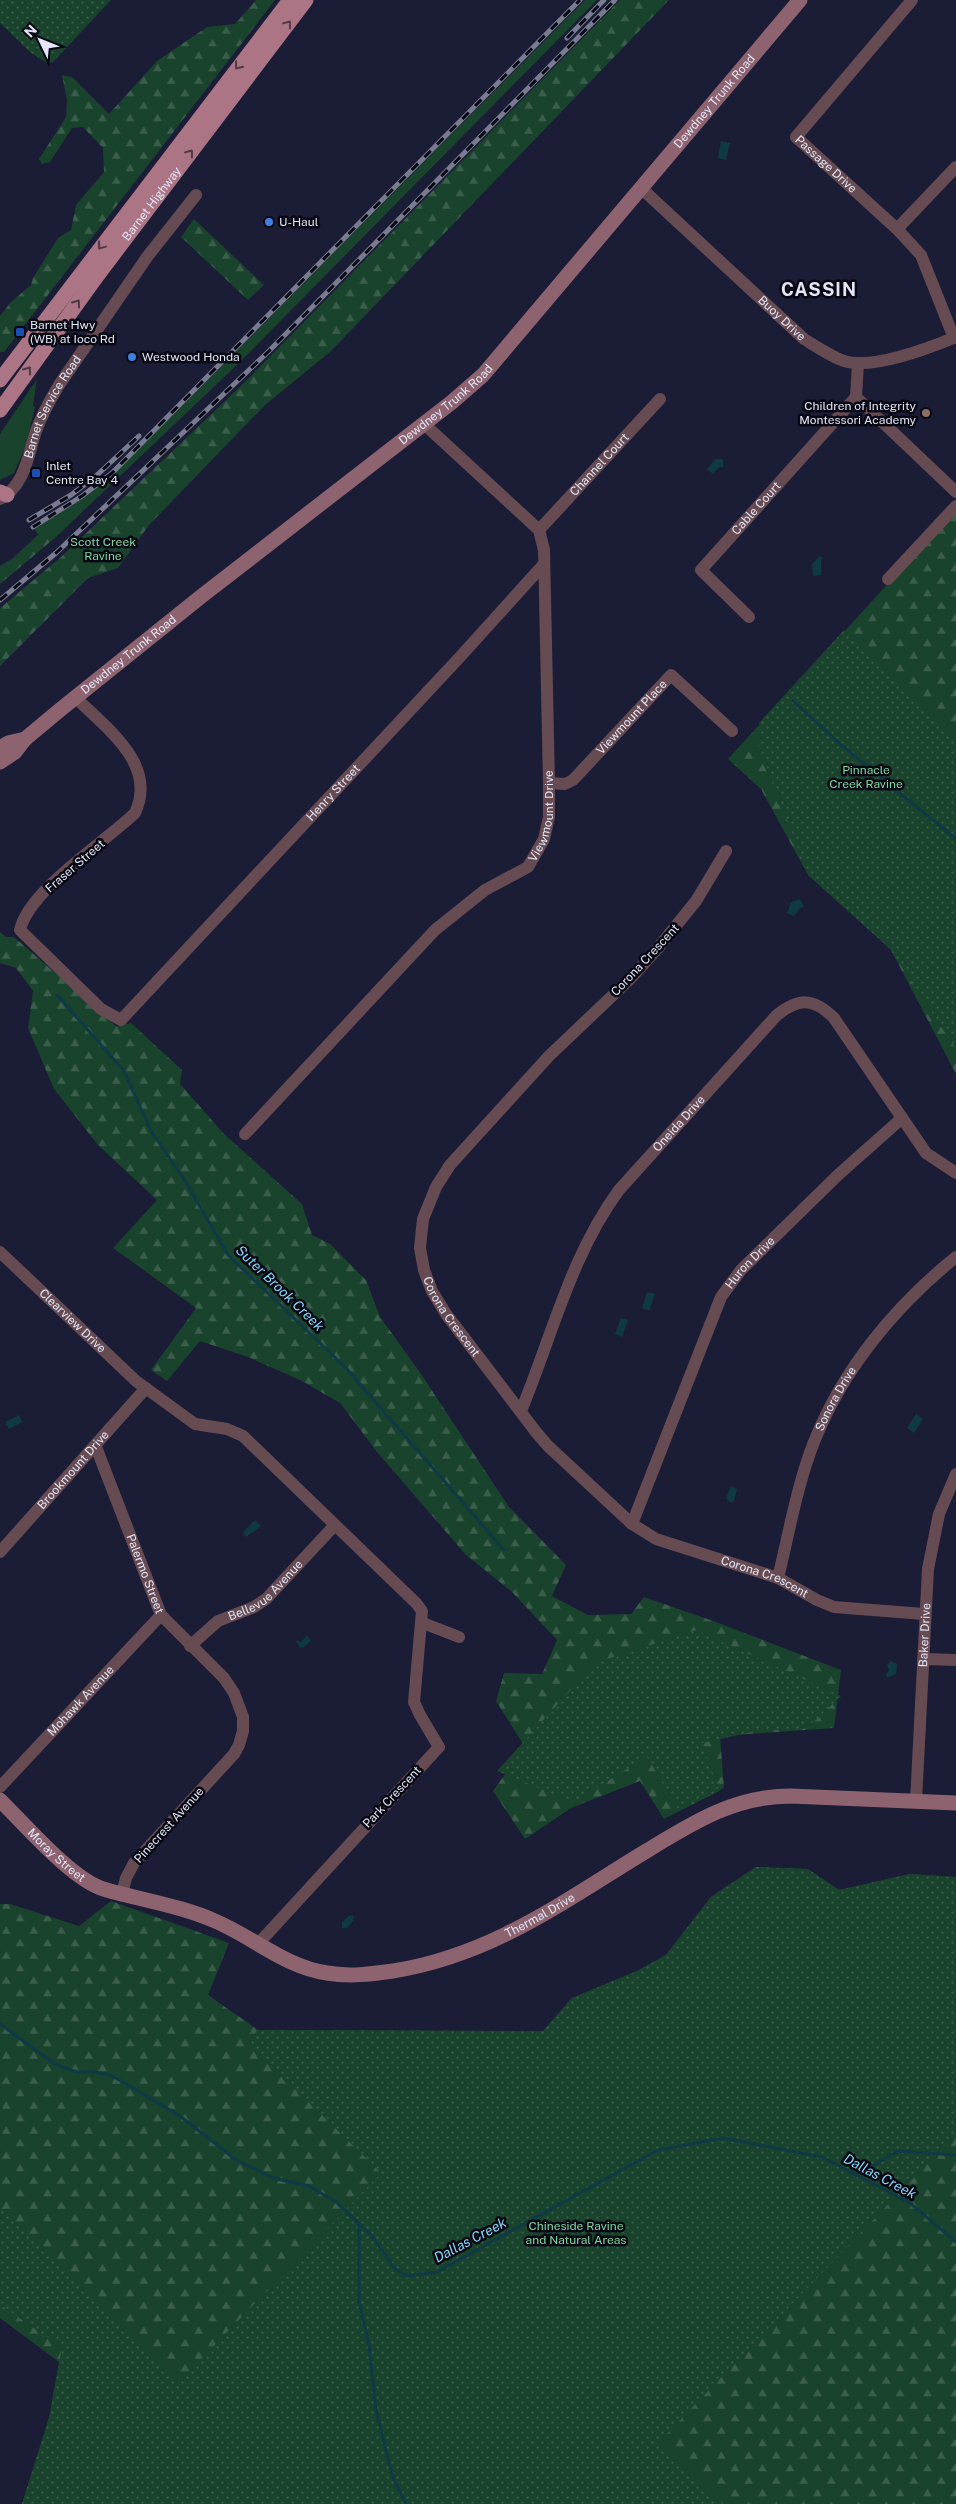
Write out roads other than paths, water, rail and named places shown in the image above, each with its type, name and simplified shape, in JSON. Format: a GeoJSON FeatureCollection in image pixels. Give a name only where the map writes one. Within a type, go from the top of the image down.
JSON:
{"type":"FeatureCollection","features":[{"type":"Feature","properties":{"kind":"main road","name":"Barnet Highway"},"geometry":{"type":"LineString","coordinates":[[0,380],[290,0]]}},
{"type":"Feature","properties":{"kind":"main road","name":"Barnet Highway"},"geometry":{"type":"LineString","coordinates":[[0,410],[97,276],[306,0]]}},
{"type":"Feature","properties":{"kind":"main road","name":"Dewdney Trunk Road"},"geometry":{"type":"LineString","coordinates":[[0,762],[14,752],[25,738],[75,697],[452,402],[483,375],[800,0]]}},
{"type":"Feature","properties":{"kind":"main road","name":"Dewdney Trunk Road"},"geometry":{"type":"LineString","coordinates":[[0,748],[8,743],[25,738]]}},
{"type":"Feature","properties":{"kind":"main road","name":"Thermal Drive"},"geometry":{"type":"LineString","coordinates":[[122,1894],[196,1913],[228,1926],[293,1963],[326,1973],[367,1974],[411,1968],[452,1958],[504,1937],[701,1818],[728,1806],[752,1799],[778,1796],[956,1803]]}},
{"type":"Feature","properties":{"kind":"main road","name":"Moray Street"},"geometry":{"type":"LineString","coordinates":[[0,1800],[80,1876],[97,1887],[122,1894]]}},
{"type":"Feature","properties":{"kind":"street","name":"Passage Drive"},"geometry":{"type":"LineString","coordinates":[[912,0],[796,137],[897,229],[921,255],[955,337]]}},
{"type":"Feature","properties":{"kind":"street"},"geometry":{"type":"LineString","coordinates":[[897,229],[956,167]]}},
{"type":"Feature","properties":{"kind":"street","name":"Buoy Drive"},"geometry":{"type":"LineString","coordinates":[[641,188],[804,339],[830,355],[845,362],[858,363],[900,357],[955,337]]}},
{"type":"Feature","properties":{"kind":"street","name":"Barnet Service Road"},"geometry":{"type":"LineString","coordinates":[[2,495],[14,488],[25,467],[47,404],[58,385],[147,258],[196,196]]}},
{"type":"Feature","properties":{"kind":"street"},"geometry":{"type":"LineString","coordinates":[[858,363],[856,398],[956,492]]}},
{"type":"Feature","properties":{"kind":"street","name":"Cable Court"},"geometry":{"type":"LineString","coordinates":[[749,617],[701,570],[856,398]]}},
{"type":"Feature","properties":{"kind":"street","name":"Channel Court"},"geometry":{"type":"LineString","coordinates":[[539,530],[660,399]]}},
{"type":"Feature","properties":{"kind":"street"},"geometry":{"type":"LineString","coordinates":[[423,423],[539,530]]}},
{"type":"Feature","properties":{"kind":"street"},"geometry":{"type":"LineString","coordinates":[[888,579],[956,506]]}},
{"type":"Feature","properties":{"kind":"street","name":"Viewmount Drive"},"geometry":{"type":"LineString","coordinates":[[246,1134],[436,930],[484,890],[528,866],[544,839],[549,817],[549,783],[544,550],[539,530]]}},
{"type":"Feature","properties":{"kind":"street","name":"Henry Street"},"geometry":{"type":"LineString","coordinates":[[121,1020],[446,672],[544,564]]}},
{"type":"Feature","properties":{"kind":"street","name":"Viewmount Place"},"geometry":{"type":"LineString","coordinates":[[549,783],[565,784],[574,780],[671,675],[732,731]]}},
{"type":"Feature","properties":{"kind":"street","name":"Fraser Street"},"geometry":{"type":"LineString","coordinates":[[75,697],[136,762],[143,788],[140,803],[135,813],[122,826],[65,872],[40,897],[28,910],[20,930],[101,1009],[121,1020]]}},
{"type":"Feature","properties":{"kind":"street","name":"Corona Crescent"},"geometry":{"type":"LineString","coordinates":[[726,851],[696,901],[658,948],[631,978],[549,1056],[450,1165],[428,1203],[423,1219],[420,1248],[428,1281],[446,1314],[548,1446],[632,1524],[648,1536],[664,1543],[778,1578],[817,1600],[834,1607],[924,1614]]}},
{"type":"Feature","properties":{"kind":"street","name":"Oneida Drive"},"geometry":{"type":"LineString","coordinates":[[521,1410],[584,1247],[600,1215],[619,1190],[776,1016],[786,1008],[793,1004],[808,1002],[816,1004],[828,1012],[902,1119]]}},
{"type":"Feature","properties":{"kind":"street"},"geometry":{"type":"LineString","coordinates":[[902,1119],[926,1153],[956,1173]]}},
{"type":"Feature","properties":{"kind":"street","name":"Huron Drive"},"geometry":{"type":"LineString","coordinates":[[632,1524],[720,1297],[742,1270],[838,1175],[902,1119]]}},
{"type":"Feature","properties":{"kind":"street","name":"Clearview Drive"},"geometry":{"type":"LineString","coordinates":[[0,1252],[146,1388]]}},
{"type":"Feature","properties":{"kind":"street","name":"Sonora Drive"},"geometry":{"type":"LineString","coordinates":[[778,1578],[807,1462],[833,1403],[856,1365],[886,1325],[922,1286],[956,1257]]}},
{"type":"Feature","properties":{"kind":"street","name":"Brookmount Drive"},"geometry":{"type":"LineString","coordinates":[[0,1552],[96,1447],[146,1388]]}},
{"type":"Feature","properties":{"kind":"street","name":"Park Crescent"},"geometry":{"type":"LineString","coordinates":[[146,1388],[195,1424],[227,1429],[243,1436],[419,1606],[423,1616],[414,1702],[439,1747],[258,1944]]}},
{"type":"Feature","properties":{"kind":"street","name":"Palermo Street"},"geometry":{"type":"LineString","coordinates":[[96,1447],[162,1615],[228,1683],[241,1711],[242,1738],[226,1763]]}},
{"type":"Feature","properties":{"kind":"street","name":"Baker Drive"},"geometry":{"type":"LineString","coordinates":[[916,1801],[924,1614],[928,1569],[939,1514],[956,1474]]}},
{"type":"Feature","properties":{"kind":"street","name":"Bellevue Avenue"},"geometry":{"type":"LineString","coordinates":[[190,1646],[218,1621],[254,1607],[266,1600],[335,1525]]}},
{"type":"Feature","properties":{"kind":"street","name":"Mohawk Avenue"},"geometry":{"type":"LineString","coordinates":[[0,1787],[162,1615]]}},
{"type":"Feature","properties":{"kind":"street"},"geometry":{"type":"LineString","coordinates":[[422,1624],[459,1637]]}},
{"type":"Feature","properties":{"kind":"street"},"geometry":{"type":"LineString","coordinates":[[922,1659],[956,1660]]}},
{"type":"Feature","properties":{"kind":"street","name":"Pinecrest Avenue"},"geometry":{"type":"LineString","coordinates":[[122,1894],[126,1878],[134,1864],[226,1763]]}},
{"type":"Feature","properties":{"kind":"water"},"geometry":{"type":"Polygon","coordinates":[[[721,141],[730,143],[726,160],[718,158],[721,141]]]}},
{"type":"Feature","properties":{"kind":"water"},"geometry":{"type":"Polygon","coordinates":[[[715,459],[723,459],[723,467],[719,467],[713,474],[707,469],[715,459]]]}},
{"type":"Feature","properties":{"kind":"water"},"geometry":{"type":"Polygon","coordinates":[[[820,556],[823,558],[821,561],[821,575],[813,576],[812,564],[820,556]]]}},
{"type":"Feature","properties":{"kind":"water"},"geometry":{"type":"Polygon","coordinates":[[[800,899],[804,907],[799,909],[794,916],[787,913],[791,902],[800,899]]]}},
{"type":"Feature","properties":{"kind":"water"},"geometry":{"type":"Polygon","coordinates":[[[647,1292],[655,1294],[649,1311],[642,1308],[647,1292]]]}},
{"type":"Feature","properties":{"kind":"water"},"geometry":{"type":"Polygon","coordinates":[[[621,1318],[628,1320],[622,1337],[615,1334],[621,1318]]]}},
{"type":"Feature","properties":{"kind":"water"},"geometry":{"type":"Polygon","coordinates":[[[916,1414],[923,1419],[914,1433],[907,1428],[916,1414]]]}},
{"type":"Feature","properties":{"kind":"water"},"geometry":{"type":"Polygon","coordinates":[[[19,1415],[22,1422],[9,1429],[5,1422],[19,1415]]]}},
{"type":"Feature","properties":{"kind":"water"},"geometry":{"type":"Polygon","coordinates":[[[731,1486],[737,1489],[734,1501],[731,1503],[726,1498],[731,1486]]]}},
{"type":"Feature","properties":{"kind":"water"},"geometry":{"type":"Polygon","coordinates":[[[255,1520],[261,1526],[246,1537],[243,1532],[255,1520]]]}},
{"type":"Feature","properties":{"kind":"water"},"geometry":{"type":"Polygon","coordinates":[[[307,1635],[311,1641],[300,1648],[296,1640],[301,1642],[307,1635]]]}},
{"type":"Feature","properties":{"kind":"water"},"geometry":{"type":"Polygon","coordinates":[[[891,1661],[897,1664],[896,1674],[887,1678],[886,1674],[889,1670],[887,1665],[891,1661]]]}},
{"type":"Feature","properties":{"kind":"water"},"geometry":{"type":"Polygon","coordinates":[[[350,1915],[354,1916],[353,1921],[347,1928],[342,1928],[342,1922],[350,1915]]]}},
{"type":"Feature","properties":{"kind":"waterway"},"geometry":{"type":"LineString","coordinates":[[793,701],[840,744],[956,839]]}},
{"type":"Feature","properties":{"kind":"waterway","name":"Suter Brook Creek"},"geometry":{"type":"LineString","coordinates":[[57,995],[124,1071],[151,1131],[184,1179],[228,1255],[346,1368],[504,1550]]}},
{"type":"Feature","properties":{"kind":"waterway","name":"Dallas Creek"},"geometry":{"type":"LineString","coordinates":[[0,2024],[55,2064],[77,2072],[111,2075],[180,2116],[236,2160],[273,2178],[309,2186],[336,2202],[372,2236],[394,2268],[407,2276],[437,2272],[658,2150],[723,2138],[822,2157],[910,2203],[956,2242]]}},
{"type":"Feature","properties":{"kind":"waterway"},"geometry":{"type":"LineString","coordinates":[[856,2175],[898,2151],[956,2155]]}},
{"type":"Feature","properties":{"kind":"waterway"},"geometry":{"type":"LineString","coordinates":[[359,2224],[359,2301],[369,2345],[376,2410],[392,2475],[406,2504]]}},
{"type":"Feature","properties":{"kind":"railway"},"geometry":{"type":"LineString","coordinates":[[33,527],[82,496],[112,473],[580,0]]}},
{"type":"Feature","properties":{"kind":"railway"},"geometry":{"type":"LineString","coordinates":[[567,38],[604,0]]}},
{"type":"Feature","properties":{"kind":"railway"},"geometry":{"type":"LineString","coordinates":[[0,600],[56,553],[268,352],[615,0]]}},
{"type":"Feature","properties":{"kind":"railway"},"geometry":{"type":"LineString","coordinates":[[29,520],[71,495],[96,476],[139,436]]}},
{"type":"Feature","properties":{"kind":"place","name":"U-Haul"},"geometry":{"type":"Point","coordinates":[269,222]}},
{"type":"Feature","properties":{"kind":"place","name":"Barnet Hwy (WB) at Ioco Rd"},"geometry":{"type":"Point","coordinates":[20,332]}},
{"type":"Feature","properties":{"kind":"place","name":"Westwood Honda"},"geometry":{"type":"Point","coordinates":[132,357]}},
{"type":"Feature","properties":{"kind":"place","name":"Children of Integrity Montessori Academy"},"geometry":{"type":"Point","coordinates":[926,413]}},
{"type":"Feature","properties":{"kind":"place","name":"Inlet Centre Bay 4"},"geometry":{"type":"Point","coordinates":[36,473]}},
{"type":"Feature","properties":{"kind":"district","name":"CASSIN"},"geometry":{"type":"Point","coordinates":[819,290]}},
{"type":"Feature","properties":{"kind":"park label","name":"Scott Creek Ravine"},"geometry":{"type":"Point","coordinates":[103,549]}},
{"type":"Feature","properties":{"kind":"park label","name":"Pinnacle Creek Ravine"},"geometry":{"type":"Point","coordinates":[866,777]}},
{"type":"Feature","properties":{"kind":"park label","name":"Chineside Ravine and Natural Areas"},"geometry":{"type":"Point","coordinates":[576,2233]}}]}
